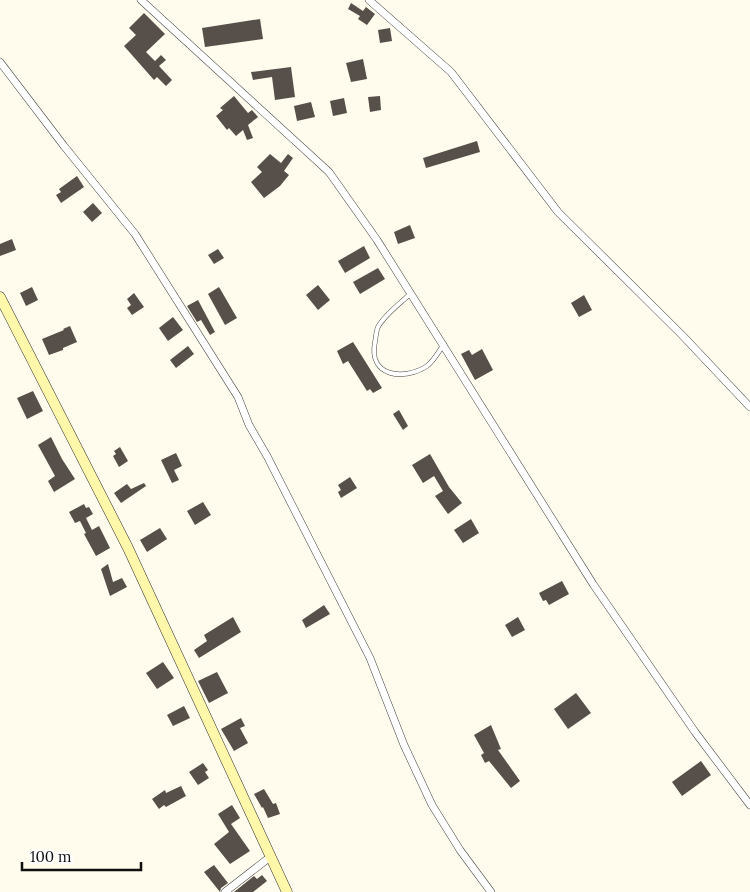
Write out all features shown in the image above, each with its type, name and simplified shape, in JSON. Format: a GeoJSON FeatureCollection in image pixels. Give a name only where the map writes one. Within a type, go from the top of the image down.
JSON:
{"type":"FeatureCollection","features":[{"type":"Feature","properties":{"kind":"street"},"geometry":{"type":"LineString","coordinates":[[141,0],[329,172],[377,240],[444,344],[593,584],[695,732],[750,805]]}},
{"type":"Feature","properties":{"kind":"street"},"geometry":{"type":"LineString","coordinates":[[369,0],[451,72],[558,212],[682,335],[750,407]]}},
{"type":"Feature","properties":{"kind":"street"},"geometry":{"type":"LineString","coordinates":[[0,62],[64,146],[135,234],[238,398],[250,425],[370,658],[404,745],[432,805],[460,850],[491,892]]}},
{"type":"Feature","properties":{"kind":"street"},"geometry":{"type":"LineString","coordinates":[[0,297],[128,548],[287,892]]}},
{"type":"Feature","properties":{"kind":"street"},"geometry":{"type":"LineString","coordinates":[[225,892],[270,857]]}},
{"type":"Feature","properties":{"kind":"lane"},"geometry":{"type":"LineString","coordinates":[[411,294],[378,327],[373,352],[376,363],[382,370],[396,375],[414,372],[428,365],[444,344]]}},
{"type":"Feature","properties":{"kind":"building"},"geometry":{"type":"Polygon","coordinates":[[[351,3],[363,11],[366,7],[375,14],[367,25],[358,19],[360,16],[348,9],[351,3]]]}},
{"type":"Feature","properties":{"kind":"building"},"geometry":{"type":"Polygon","coordinates":[[[144,13],[165,34],[146,52],[155,61],[161,55],[166,60],[159,66],[172,80],[166,86],[157,77],[154,80],[124,46],[136,35],[129,28],[144,13]]]}},
{"type":"Feature","properties":{"kind":"building"},"geometry":{"type":"Polygon","coordinates":[[[260,19],[263,39],[205,47],[202,28],[260,19]]]}},
{"type":"Feature","properties":{"kind":"building"},"geometry":{"type":"Polygon","coordinates":[[[390,28],[392,41],[380,43],[378,30],[390,28]]]}},
{"type":"Feature","properties":{"kind":"building"},"geometry":{"type":"Polygon","coordinates":[[[363,59],[367,79],[351,82],[346,63],[363,59]]]}},
{"type":"Feature","properties":{"kind":"building"},"geometry":{"type":"Polygon","coordinates":[[[291,67],[295,97],[275,100],[272,77],[253,80],[251,72],[291,67]]]}},
{"type":"Feature","properties":{"kind":"building"},"geometry":{"type":"Polygon","coordinates":[[[234,96],[248,113],[252,110],[258,117],[248,125],[253,138],[247,140],[243,130],[236,136],[229,128],[227,130],[216,116],[223,110],[220,108],[234,96]]]}},
{"type":"Feature","properties":{"kind":"building"},"geometry":{"type":"Polygon","coordinates":[[[380,96],[381,110],[370,112],[368,97],[380,96]]]}},
{"type":"Feature","properties":{"kind":"building"},"geometry":{"type":"Polygon","coordinates":[[[344,98],[347,113],[333,116],[330,101],[344,98]]]}},
{"type":"Feature","properties":{"kind":"building"},"geometry":{"type":"Polygon","coordinates":[[[311,102],[315,117],[297,121],[294,106],[311,102]]]}},
{"type":"Feature","properties":{"kind":"building"},"geometry":{"type":"Polygon","coordinates":[[[477,141],[480,152],[426,168],[423,158],[477,141]]]}},
{"type":"Feature","properties":{"kind":"building"},"geometry":{"type":"Polygon","coordinates":[[[270,154],[281,163],[288,154],[293,158],[284,171],[289,175],[280,186],[264,198],[251,182],[262,172],[257,167],[270,154]]]}},
{"type":"Feature","properties":{"kind":"building"},"geometry":{"type":"Polygon","coordinates":[[[77,176],[84,187],[61,203],[56,195],[61,192],[59,189],[77,176]]]}},
{"type":"Feature","properties":{"kind":"building"},"geometry":{"type":"Polygon","coordinates":[[[93,203],[102,213],[92,222],[83,212],[93,203]]]}},
{"type":"Feature","properties":{"kind":"building"},"geometry":{"type":"Polygon","coordinates":[[[410,225],[415,238],[398,244],[394,232],[410,225]]]}},
{"type":"Feature","properties":{"kind":"building"},"geometry":{"type":"Polygon","coordinates":[[[12,239],[16,250],[0,256],[0,244],[12,239]]]}},
{"type":"Feature","properties":{"kind":"building"},"geometry":{"type":"Polygon","coordinates":[[[364,246],[370,258],[345,273],[338,261],[364,246]]]}},
{"type":"Feature","properties":{"kind":"building"},"geometry":{"type":"Polygon","coordinates":[[[218,249],[224,258],[214,264],[208,255],[218,249]]]}},
{"type":"Feature","properties":{"kind":"building"},"geometry":{"type":"Polygon","coordinates":[[[378,268],[385,279],[360,294],[353,282],[378,268]]]}},
{"type":"Feature","properties":{"kind":"building"},"geometry":{"type":"Polygon","coordinates":[[[318,285],[330,300],[318,310],[306,295],[318,285]]]}},
{"type":"Feature","properties":{"kind":"building"},"geometry":{"type":"Polygon","coordinates":[[[32,287],[38,300],[26,306],[20,293],[32,287]]]}},
{"type":"Feature","properties":{"kind":"building"},"geometry":{"type":"Polygon","coordinates":[[[219,287],[237,318],[225,325],[208,294],[219,287]]]}},
{"type":"Feature","properties":{"kind":"building"},"geometry":{"type":"Polygon","coordinates":[[[134,293],[144,307],[132,315],[127,308],[131,305],[127,299],[134,293]]]}},
{"type":"Feature","properties":{"kind":"building"},"geometry":{"type":"Polygon","coordinates":[[[584,295],[592,310],[579,317],[571,303],[584,295]]]}},
{"type":"Feature","properties":{"kind":"building"},"geometry":{"type":"Polygon","coordinates":[[[198,300],[215,332],[210,335],[201,320],[197,322],[187,306],[198,300]]]}},
{"type":"Feature","properties":{"kind":"building"},"geometry":{"type":"Polygon","coordinates":[[[173,317],[183,330],[168,341],[159,328],[173,317]]]}},
{"type":"Feature","properties":{"kind":"building"},"geometry":{"type":"Polygon","coordinates":[[[70,326],[77,342],[49,355],[42,339],[70,326]]]}},
{"type":"Feature","properties":{"kind":"building"},"geometry":{"type":"Polygon","coordinates":[[[353,342],[382,388],[373,393],[370,389],[367,391],[348,361],[343,364],[337,351],[353,342]]]}},
{"type":"Feature","properties":{"kind":"building"},"geometry":{"type":"Polygon","coordinates":[[[188,346],[194,354],[176,368],[170,360],[188,346]]]}},
{"type":"Feature","properties":{"kind":"building"},"geometry":{"type":"Polygon","coordinates":[[[482,349],[493,370],[475,380],[461,354],[469,350],[472,355],[482,349]]]}},
{"type":"Feature","properties":{"kind":"building"},"geometry":{"type":"Polygon","coordinates":[[[33,391],[43,411],[27,419],[17,398],[33,391]]]}},
{"type":"Feature","properties":{"kind":"building"},"geometry":{"type":"Polygon","coordinates":[[[399,410],[408,426],[403,430],[393,414],[399,410]]]}},
{"type":"Feature","properties":{"kind":"building"},"geometry":{"type":"Polygon","coordinates":[[[51,437],[75,479],[54,492],[48,481],[55,476],[38,445],[51,437]]]}},
{"type":"Feature","properties":{"kind":"building"},"geometry":{"type":"Polygon","coordinates":[[[120,447],[128,461],[119,467],[113,456],[116,454],[114,451],[120,447]]]}},
{"type":"Feature","properties":{"kind":"building"},"geometry":{"type":"Polygon","coordinates":[[[176,453],[182,466],[174,470],[179,480],[172,483],[161,460],[176,453]]]}},
{"type":"Feature","properties":{"kind":"building"},"geometry":{"type":"Polygon","coordinates":[[[430,454],[449,487],[462,503],[448,514],[435,496],[443,491],[434,476],[423,483],[412,465],[430,454]]]}},
{"type":"Feature","properties":{"kind":"building"},"geometry":{"type":"Polygon","coordinates":[[[350,477],[357,488],[341,498],[338,492],[341,490],[338,485],[350,477]]]}},
{"type":"Feature","properties":{"kind":"building"},"geometry":{"type":"Polygon","coordinates":[[[144,483],[146,486],[121,503],[114,493],[127,484],[131,489],[144,483]]]}},
{"type":"Feature","properties":{"kind":"building"},"geometry":{"type":"Polygon","coordinates":[[[203,502],[211,515],[195,525],[187,511],[203,502]]]}},
{"type":"Feature","properties":{"kind":"building"},"geometry":{"type":"Polygon","coordinates":[[[84,504],[86,508],[89,507],[93,514],[86,518],[92,530],[99,526],[110,548],[96,556],[84,534],[86,533],[80,521],[75,523],[69,512],[84,504]]]}},
{"type":"Feature","properties":{"kind":"building"},"geometry":{"type":"Polygon","coordinates":[[[471,519],[479,533],[463,543],[454,530],[471,519]]]}},
{"type":"Feature","properties":{"kind":"building"},"geometry":{"type":"Polygon","coordinates":[[[160,528],[167,539],[147,552],[140,540],[160,528]]]}},
{"type":"Feature","properties":{"kind":"building"},"geometry":{"type":"Polygon","coordinates":[[[108,564],[113,582],[122,578],[127,587],[110,596],[101,569],[108,564]]]}},
{"type":"Feature","properties":{"kind":"building"},"geometry":{"type":"Polygon","coordinates":[[[562,581],[569,594],[549,605],[546,600],[543,601],[539,593],[562,581]]]}},
{"type":"Feature","properties":{"kind":"building"},"geometry":{"type":"Polygon","coordinates":[[[324,605],[330,614],[306,628],[302,620],[324,605]]]}},
{"type":"Feature","properties":{"kind":"building"},"geometry":{"type":"Polygon","coordinates":[[[233,617],[241,632],[199,658],[194,650],[207,641],[204,635],[233,617]]]}},
{"type":"Feature","properties":{"kind":"building"},"geometry":{"type":"Polygon","coordinates":[[[518,617],[525,630],[512,637],[505,625],[518,617]]]}},
{"type":"Feature","properties":{"kind":"building"},"geometry":{"type":"Polygon","coordinates":[[[163,662],[174,678],[157,689],[146,673],[163,662]]]}},
{"type":"Feature","properties":{"kind":"building"},"geometry":{"type":"Polygon","coordinates":[[[217,672],[228,693],[209,703],[198,681],[217,672]]]}},
{"type":"Feature","properties":{"kind":"building"},"geometry":{"type":"Polygon","coordinates":[[[576,693],[591,713],[568,729],[554,709],[576,693]]]}},
{"type":"Feature","properties":{"kind":"building"},"geometry":{"type":"Polygon","coordinates":[[[184,706],[190,718],[173,726],[167,715],[184,706]]]}},
{"type":"Feature","properties":{"kind":"building"},"geometry":{"type":"Polygon","coordinates":[[[241,718],[245,726],[240,728],[248,743],[234,751],[221,729],[241,718]]]}},
{"type":"Feature","properties":{"kind":"building"},"geometry":{"type":"Polygon","coordinates":[[[491,725],[501,749],[498,750],[520,781],[511,788],[489,761],[485,763],[481,755],[484,753],[474,735],[491,725]]]}},
{"type":"Feature","properties":{"kind":"building"},"geometry":{"type":"Polygon","coordinates":[[[701,761],[711,775],[682,796],[672,782],[701,761]]]}},
{"type":"Feature","properties":{"kind":"building"},"geometry":{"type":"Polygon","coordinates":[[[203,763],[208,770],[205,772],[209,778],[198,785],[189,772],[203,763]]]}},
{"type":"Feature","properties":{"kind":"building"},"geometry":{"type":"Polygon","coordinates":[[[181,786],[186,796],[159,809],[152,799],[165,790],[166,793],[181,786]]]}},
{"type":"Feature","properties":{"kind":"building"},"geometry":{"type":"Polygon","coordinates":[[[264,789],[273,804],[276,803],[280,814],[268,818],[254,794],[264,789]]]}},
{"type":"Feature","properties":{"kind":"building"},"geometry":{"type":"Polygon","coordinates":[[[232,805],[240,818],[231,824],[250,851],[230,864],[214,844],[229,832],[218,814],[232,805]]]}},
{"type":"Feature","properties":{"kind":"building"},"geometry":{"type":"Polygon","coordinates":[[[214,865],[228,883],[221,888],[220,892],[204,872],[214,865]]]}},
{"type":"Feature","properties":{"kind":"building"},"geometry":{"type":"Polygon","coordinates":[[[262,875],[267,881],[253,892],[234,892],[254,876],[257,879],[262,875]]]}}]}
